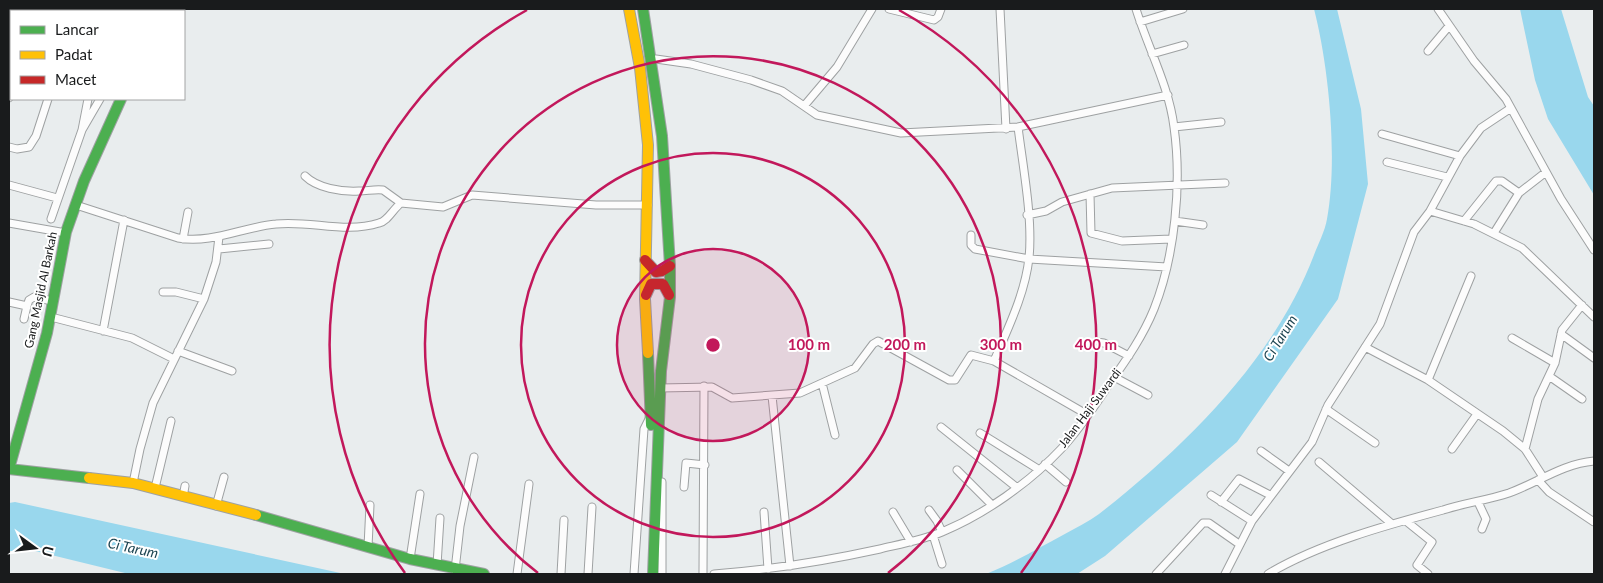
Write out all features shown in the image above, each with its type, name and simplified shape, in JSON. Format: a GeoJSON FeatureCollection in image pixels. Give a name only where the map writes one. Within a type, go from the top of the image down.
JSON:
{"type":"FeatureCollection","features":[{"type":"Feature","properties":{"kind":"main road"},"geometry":{"type":"LineString","coordinates":[[629,9],[640,68],[647,129],[648,205],[645,299],[651,414],[650,562],[653,574]]}},
{"type":"Feature","properties":{"kind":"main road"},"geometry":{"type":"LineString","coordinates":[[643,9],[662,136],[670,266],[670,297],[650,562],[646,574]]}},
{"type":"Feature","properties":{"kind":"main road","name":"Gang Masjid Al Barkah"},"geometry":{"type":"LineString","coordinates":[[9,469],[15,439],[50,317],[66,233],[121,100]]}},
{"type":"Feature","properties":{"kind":"main road"},"geometry":{"type":"LineString","coordinates":[[646,260],[650,268],[658,272],[662,272],[670,266]]}},
{"type":"Feature","properties":{"kind":"main road"},"geometry":{"type":"LineString","coordinates":[[645,299],[649,288],[655,283],[663,284],[670,297]]}},
{"type":"Feature","properties":{"kind":"main road"},"geometry":{"type":"LineString","coordinates":[[9,469],[133,483],[270,519],[410,559],[455,570],[484,574]]}},
{"type":"Feature","properties":{"kind":"street"},"geometry":{"type":"LineString","coordinates":[[804,106],[837,67],[872,9]]}},
{"type":"Feature","properties":{"kind":"street"},"geometry":{"type":"LineString","coordinates":[[889,9],[932,20],[938,17],[941,9]]}},
{"type":"Feature","properties":{"kind":"street"},"geometry":{"type":"LineString","coordinates":[[1000,9],[1006,129]]}},
{"type":"Feature","properties":{"kind":"street","name":"Jalan Haji Suwardi"},"geometry":{"type":"LineString","coordinates":[[714,574],[790,566],[911,542],[942,532],[992,504],[1045,464],[1062,448],[1088,415],[1129,356],[1152,314],[1167,267],[1175,221],[1174,128],[1168,95],[1136,9]]}},
{"type":"Feature","properties":{"kind":"street"},"geometry":{"type":"LineString","coordinates":[[1140,22],[1183,9]]}},
{"type":"Feature","properties":{"kind":"street"},"geometry":{"type":"LineString","coordinates":[[1438,9],[1474,61],[1498,88],[1511,108],[1546,172],[1594,250]]}},
{"type":"Feature","properties":{"kind":"street"},"geometry":{"type":"LineString","coordinates":[[1428,51],[1449,26]]}},
{"type":"Feature","properties":{"kind":"street"},"geometry":{"type":"LineString","coordinates":[[1152,54],[1184,45]]}},
{"type":"Feature","properties":{"kind":"street"},"geometry":{"type":"LineString","coordinates":[[656,58],[691,64],[770,86],[782,91],[817,115],[901,133],[1006,129],[1168,95]]}},
{"type":"Feature","properties":{"kind":"street"},"geometry":{"type":"LineString","coordinates":[[9,147],[24,149],[33,141],[48,100]]}},
{"type":"Feature","properties":{"kind":"street"},"geometry":{"type":"LineString","coordinates":[[51,219],[82,130],[88,100]]}},
{"type":"Feature","properties":{"kind":"street"},"geometry":{"type":"LineString","coordinates":[[82,130],[99,100]]}},
{"type":"Feature","properties":{"kind":"street"},"geometry":{"type":"LineString","coordinates":[[1225,574],[1252,521],[1312,442],[1326,409],[1386,314],[1414,232],[1430,211],[1447,177],[1481,128],[1511,108]]}},
{"type":"Feature","properties":{"kind":"street"},"geometry":{"type":"LineString","coordinates":[[1174,128],[1221,122]]}},
{"type":"Feature","properties":{"kind":"street"},"geometry":{"type":"LineString","coordinates":[[994,361],[1012,318],[1029,259],[1027,215],[1018,127]]}},
{"type":"Feature","properties":{"kind":"street"},"geometry":{"type":"LineString","coordinates":[[1382,134],[1460,156]]}},
{"type":"Feature","properties":{"kind":"street"},"geometry":{"type":"LineString","coordinates":[[1387,162],[1447,177]]}},
{"type":"Feature","properties":{"kind":"street"},"geometry":{"type":"LineString","coordinates":[[1494,233],[1519,194],[1546,172]]}},
{"type":"Feature","properties":{"kind":"street"},"geometry":{"type":"LineString","coordinates":[[305,176],[314,184],[328,188],[356,192],[383,190],[401,203],[446,206],[472,195],[596,205],[648,205]]}},
{"type":"Feature","properties":{"kind":"street"},"geometry":{"type":"LineString","coordinates":[[1464,221],[1498,180],[1519,194]]}},
{"type":"Feature","properties":{"kind":"street"},"geometry":{"type":"LineString","coordinates":[[1027,215],[1046,212],[1062,202],[1112,188],[1225,183]]}},
{"type":"Feature","properties":{"kind":"street"},"geometry":{"type":"LineString","coordinates":[[9,185],[57,198]]}},
{"type":"Feature","properties":{"kind":"street"},"geometry":{"type":"LineString","coordinates":[[1090,194],[1091,233],[1122,241],[1172,239]]}},
{"type":"Feature","properties":{"kind":"street"},"geometry":{"type":"LineString","coordinates":[[76,205],[183,239],[219,237],[280,224],[357,227],[378,224],[401,203]]}},
{"type":"Feature","properties":{"kind":"street"},"geometry":{"type":"LineString","coordinates":[[1430,211],[1464,221],[1494,233],[1528,252],[1594,317]]}},
{"type":"Feature","properties":{"kind":"street"},"geometry":{"type":"LineString","coordinates":[[183,239],[188,212]]}},
{"type":"Feature","properties":{"kind":"street"},"geometry":{"type":"LineString","coordinates":[[103,331],[124,220]]}},
{"type":"Feature","properties":{"kind":"street"},"geometry":{"type":"LineString","coordinates":[[1175,221],[1203,225]]}},
{"type":"Feature","properties":{"kind":"street"},"geometry":{"type":"LineString","coordinates":[[9,223],[66,233]]}},
{"type":"Feature","properties":{"kind":"street"},"geometry":{"type":"LineString","coordinates":[[971,235],[971,245],[975,249],[1029,259],[1167,267]]}},
{"type":"Feature","properties":{"kind":"street"},"geometry":{"type":"LineString","coordinates":[[133,483],[153,403],[178,351],[189,333],[204,299],[219,249],[219,237]]}},
{"type":"Feature","properties":{"kind":"street"},"geometry":{"type":"LineString","coordinates":[[219,249],[269,244]]}},
{"type":"Feature","properties":{"kind":"street"},"geometry":{"type":"LineString","coordinates":[[1428,380],[1471,276]]}},
{"type":"Feature","properties":{"kind":"street"},"geometry":{"type":"LineString","coordinates":[[163,292],[174,291],[204,299]]}},
{"type":"Feature","properties":{"kind":"street"},"geometry":{"type":"LineString","coordinates":[[24,319],[29,300],[34,297],[52,301]]}},
{"type":"Feature","properties":{"kind":"street"},"geometry":{"type":"LineString","coordinates":[[9,302],[27,306]]}},
{"type":"Feature","properties":{"kind":"street"},"geometry":{"type":"LineString","coordinates":[[1525,449],[1534,410],[1555,363],[1564,325],[1582,305]]}},
{"type":"Feature","properties":{"kind":"street"},"geometry":{"type":"LineString","coordinates":[[50,317],[141,342],[174,359]]}},
{"type":"Feature","properties":{"kind":"street"},"geometry":{"type":"LineString","coordinates":[[1561,334],[1594,358]]}},
{"type":"Feature","properties":{"kind":"street"},"geometry":{"type":"LineString","coordinates":[[1512,338],[1555,363]]}},
{"type":"Feature","properties":{"kind":"street"},"geometry":{"type":"LineString","coordinates":[[662,574],[663,388],[715,387],[729,398],[800,394],[855,368],[873,344],[878,341],[952,381],[958,377],[971,355],[994,361],[1088,415]]}},
{"type":"Feature","properties":{"kind":"street"},"geometry":{"type":"LineString","coordinates":[[1096,342],[1104,343],[1129,356]]}},
{"type":"Feature","properties":{"kind":"street"},"geometry":{"type":"LineString","coordinates":[[1365,347],[1428,380],[1503,431],[1525,449],[1549,492],[1594,522]]}},
{"type":"Feature","properties":{"kind":"street"},"geometry":{"type":"LineString","coordinates":[[178,351],[232,371]]}},
{"type":"Feature","properties":{"kind":"street"},"geometry":{"type":"LineString","coordinates":[[1549,376],[1582,399]]}},
{"type":"Feature","properties":{"kind":"street"},"geometry":{"type":"LineString","coordinates":[[1114,377],[1148,395]]}},
{"type":"Feature","properties":{"kind":"street"},"geometry":{"type":"LineString","coordinates":[[822,383],[835,435]]}},
{"type":"Feature","properties":{"kind":"street"},"geometry":{"type":"LineString","coordinates":[[703,574],[704,386]]}},
{"type":"Feature","properties":{"kind":"street"},"geometry":{"type":"LineString","coordinates":[[772,396],[790,566]]}},
{"type":"Feature","properties":{"kind":"street"},"geometry":{"type":"LineString","coordinates":[[1326,409],[1376,442]]}},
{"type":"Feature","properties":{"kind":"street"},"geometry":{"type":"LineString","coordinates":[[634,574],[644,429],[651,414]]}},
{"type":"Feature","properties":{"kind":"street"},"geometry":{"type":"LineString","coordinates":[[1452,449],[1477,414]]}},
{"type":"Feature","properties":{"kind":"street"},"geometry":{"type":"LineString","coordinates":[[155,488],[171,420]]}},
{"type":"Feature","properties":{"kind":"street"},"geometry":{"type":"LineString","coordinates":[[941,428],[1016,487]]}},
{"type":"Feature","properties":{"kind":"street"},"geometry":{"type":"LineString","coordinates":[[980,433],[1038,469]]}},
{"type":"Feature","properties":{"kind":"street"},"geometry":{"type":"LineString","coordinates":[[1261,451],[1289,471]]}},
{"type":"Feature","properties":{"kind":"street"},"geometry":{"type":"LineString","coordinates":[[455,570],[460,526],[474,457]]}},
{"type":"Feature","properties":{"kind":"street"},"geometry":{"type":"LineString","coordinates":[[1268,574],[1310,554],[1392,524],[1478,502],[1510,492],[1541,479],[1564,466],[1594,461]]}},
{"type":"Feature","properties":{"kind":"street"},"geometry":{"type":"LineString","coordinates":[[1319,462],[1392,524]]}},
{"type":"Feature","properties":{"kind":"street"},"geometry":{"type":"LineString","coordinates":[[684,487],[686,463],[705,465]]}},
{"type":"Feature","properties":{"kind":"street"},"geometry":{"type":"LineString","coordinates":[[1045,464],[1066,482]]}},
{"type":"Feature","properties":{"kind":"street"},"geometry":{"type":"LineString","coordinates":[[957,470],[992,504]]}},
{"type":"Feature","properties":{"kind":"street"},"geometry":{"type":"LineString","coordinates":[[216,506],[224,477]]}},
{"type":"Feature","properties":{"kind":"street"},"geometry":{"type":"LineString","coordinates":[[1222,502],[1241,478],[1270,495]]}},
{"type":"Feature","properties":{"kind":"street"},"geometry":{"type":"LineString","coordinates":[[516,574],[529,484]]}},
{"type":"Feature","properties":{"kind":"street"},"geometry":{"type":"LineString","coordinates":[[183,497],[185,486]]}},
{"type":"Feature","properties":{"kind":"street"},"geometry":{"type":"LineString","coordinates":[[410,559],[420,494]]}},
{"type":"Feature","properties":{"kind":"street"},"geometry":{"type":"LineString","coordinates":[[1211,495],[1252,521]]}},
{"type":"Feature","properties":{"kind":"street"},"geometry":{"type":"LineString","coordinates":[[1478,502],[1486,519],[1482,529]]}},
{"type":"Feature","properties":{"kind":"street"},"geometry":{"type":"LineString","coordinates":[[368,547],[370,505]]}},
{"type":"Feature","properties":{"kind":"street"},"geometry":{"type":"LineString","coordinates":[[588,574],[592,507]]}},
{"type":"Feature","properties":{"kind":"street"},"geometry":{"type":"LineString","coordinates":[[928,510],[938,520],[942,532]]}},
{"type":"Feature","properties":{"kind":"street"},"geometry":{"type":"LineString","coordinates":[[764,512],[768,569]]}},
{"type":"Feature","properties":{"kind":"street"},"geometry":{"type":"LineString","coordinates":[[893,512],[911,542]]}},
{"type":"Feature","properties":{"kind":"street"},"geometry":{"type":"LineString","coordinates":[[437,565],[440,518]]}},
{"type":"Feature","properties":{"kind":"street"},"geometry":{"type":"LineString","coordinates":[[561,574],[564,520]]}},
{"type":"Feature","properties":{"kind":"street"},"geometry":{"type":"LineString","coordinates":[[1406,521],[1432,542],[1417,565],[1428,574]]}},
{"type":"Feature","properties":{"kind":"street"},"geometry":{"type":"LineString","coordinates":[[1156,574],[1203,523],[1209,523],[1239,544]]}},
{"type":"Feature","properties":{"kind":"street"},"geometry":{"type":"LineString","coordinates":[[933,535],[942,564]]}},
{"type":"Feature","properties":{"kind":"water","name":"Ci Tarum"},"geometry":{"type":"Polygon","coordinates":[[[1314,9],[1337,9],[1361,109],[1368,184],[1338,299],[1237,442],[1105,556],[1077,574],[986,574],[1025,556],[1090,520],[1131,488],[1195,430],[1252,365],[1276,330],[1297,293],[1314,255],[1326,224],[1330,195],[1332,142],[1328,85],[1314,9]]]}},
{"type":"Feature","properties":{"kind":"water"},"geometry":{"type":"Polygon","coordinates":[[[1520,9],[1561,9],[1588,97],[1594,106],[1594,195],[1548,119],[1535,80],[1520,9]]]}},
{"type":"Feature","properties":{"kind":"water","name":"Ci Tarum"},"geometry":{"type":"Polygon","coordinates":[[[15,502],[345,574],[129,574],[35,551],[9,551],[9,503],[15,502]]]}},
{"type":"Feature","properties":{"kind":"traffic: fast"},"geometry":{"type":"LineString","coordinates":[[643,9],[662,136],[670,266],[670,297],[661,371],[653,574]]}},
{"type":"Feature","properties":{"kind":"traffic: fast"},"geometry":{"type":"LineString","coordinates":[[89,478],[9,469],[47,333],[66,232],[84,181],[121,100]]}},
{"type":"Feature","properties":{"kind":"traffic: fast"},"geometry":{"type":"LineString","coordinates":[[648,353],[651,425]]}},
{"type":"Feature","properties":{"kind":"traffic: fast"},"geometry":{"type":"LineString","coordinates":[[256,515],[410,559],[484,574]]}},
{"type":"Feature","properties":{"kind":"traffic: slow"},"geometry":{"type":"LineString","coordinates":[[629,9],[640,68],[648,145],[645,299],[648,353]]}},
{"type":"Feature","properties":{"kind":"traffic: slow"},"geometry":{"type":"LineString","coordinates":[[89,478],[133,483],[256,515]]}},
{"type":"Feature","properties":{"kind":"traffic: jam"},"geometry":{"type":"LineString","coordinates":[[645,260],[656,272],[670,266]]}},
{"type":"Feature","properties":{"kind":"traffic: jam"},"geometry":{"type":"LineString","coordinates":[[646,295],[651,284],[663,284],[669,295]]}}]}
